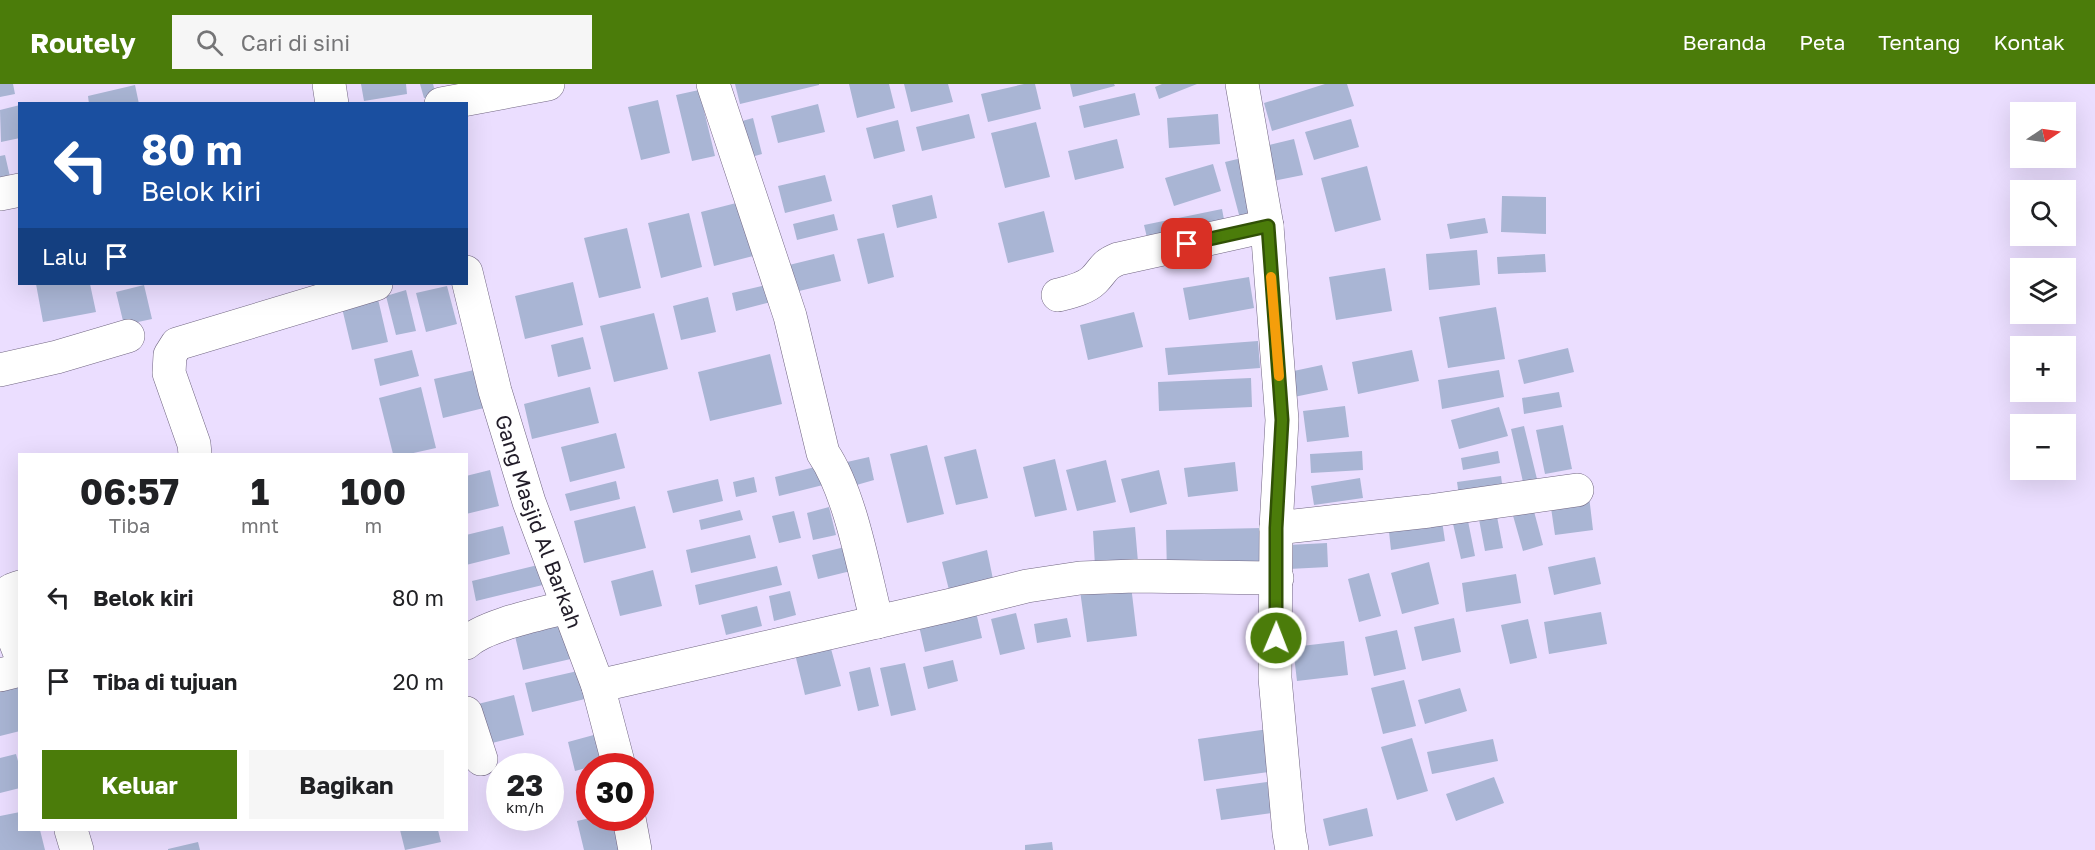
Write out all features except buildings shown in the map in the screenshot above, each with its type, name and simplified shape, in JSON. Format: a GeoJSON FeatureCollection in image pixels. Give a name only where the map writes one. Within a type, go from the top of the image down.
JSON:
{"type":"FeatureCollection","features":[{"type":"Feature","properties":{"kind":"street"},"geometry":{"type":"LineString","coordinates":[[329,84],[332,102]]}},
{"type":"Feature","properties":{"kind":"street"},"geometry":{"type":"LineString","coordinates":[[436,84],[440,102]]}},
{"type":"Feature","properties":{"kind":"street"},"geometry":{"type":"LineString","coordinates":[[451,102],[548,84]]}},
{"type":"Feature","properties":{"kind":"street"},"geometry":{"type":"LineString","coordinates":[[713,84],[790,316],[823,453],[832,466],[851,519],[877,622]]}},
{"type":"Feature","properties":{"kind":"street"},"geometry":{"type":"LineString","coordinates":[[1242,84],[1268,226],[1282,420],[1276,528],[1275,678],[1292,850]]}},
{"type":"Feature","properties":{"kind":"street"},"geometry":{"type":"LineString","coordinates":[[0,194],[18,190]]}},
{"type":"Feature","properties":{"kind":"street"},"geometry":{"type":"LineString","coordinates":[[1058,295],[1090,283],[1102,267],[1118,259],[1268,226]]}},
{"type":"Feature","properties":{"kind":"street","name":"Gang Masjid Al Barkah"},"geometry":{"type":"LineString","coordinates":[[468,280],[498,403],[529,502],[598,686],[616,753]]}},
{"type":"Feature","properties":{"kind":"street"},"geometry":{"type":"LineString","coordinates":[[195,453],[194,444],[169,373],[170,355],[177,344],[373,285]]}},
{"type":"Feature","properties":{"kind":"street"},"geometry":{"type":"LineString","coordinates":[[0,369],[57,357],[128,336]]}},
{"type":"Feature","properties":{"kind":"street"},"geometry":{"type":"LineString","coordinates":[[1276,528],[1429,511],[1577,490]]}},
{"type":"Feature","properties":{"kind":"street"},"geometry":{"type":"LineString","coordinates":[[598,686],[1027,586],[1080,578],[1135,576],[1277,578]]}},
{"type":"Feature","properties":{"kind":"street"},"geometry":{"type":"LineString","coordinates":[[18,588],[9,591],[4,602],[5,613],[18,649]]}},
{"type":"Feature","properties":{"kind":"street"},"geometry":{"type":"LineString","coordinates":[[468,641],[473,636],[501,626],[567,607]]}},
{"type":"Feature","properties":{"kind":"street"},"geometry":{"type":"LineString","coordinates":[[0,675],[18,670]]}},
{"type":"Feature","properties":{"kind":"street"},"geometry":{"type":"LineString","coordinates":[[468,719],[481,759]]}},
{"type":"Feature","properties":{"kind":"street"},"geometry":{"type":"LineString","coordinates":[[71,831],[77,850]]}},
{"type":"Feature","properties":{"kind":"street"},"geometry":{"type":"LineString","coordinates":[[631,831],[635,850]]}},
{"type":"Feature","properties":{"kind":"slow traffic"},"geometry":{"type":"LineString","coordinates":[[1271,277],[1279,376]]}},
{"type":"Feature","properties":{"kind":"route"},"geometry":{"type":"LineString","coordinates":[[1187,244],[1268,226],[1282,420],[1276,528],[1276,638]]}}]}
